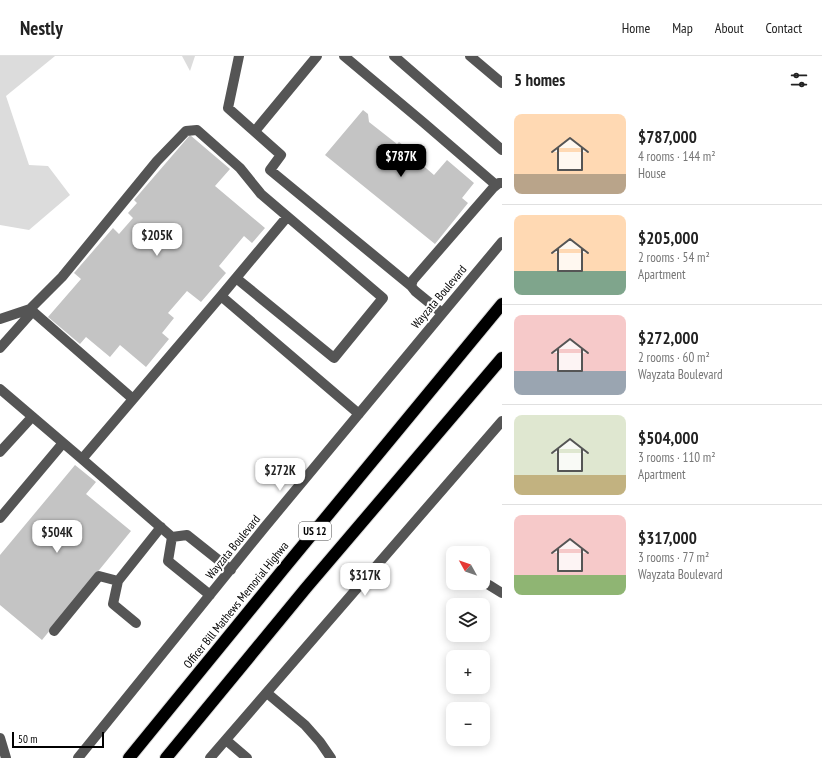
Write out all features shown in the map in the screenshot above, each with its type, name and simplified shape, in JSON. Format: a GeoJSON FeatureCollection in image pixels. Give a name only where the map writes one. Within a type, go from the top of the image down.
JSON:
{"type":"FeatureCollection","features":[{"type":"Feature","properties":{"kind":"highway","name":"Officer Bill Mathews Memorial Highwa"},"geometry":{"type":"LineString","coordinates":[[129,758],[502,304]]}},
{"type":"Feature","properties":{"kind":"highway","name":"US 12"},"geometry":{"type":"LineString","coordinates":[[166,758],[306,588],[502,358]]}},
{"type":"Feature","properties":{"kind":"street"},"geometry":{"type":"LineString","coordinates":[[240,56],[228,108],[281,155],[270,170],[442,313]]}},
{"type":"Feature","properties":{"kind":"street"},"geometry":{"type":"LineString","coordinates":[[255,132],[317,56]]}},
{"type":"Feature","properties":{"kind":"street"},"geometry":{"type":"LineString","coordinates":[[344,56],[499,184],[493,188],[413,280],[411,286]]}},
{"type":"Feature","properties":{"kind":"street"},"geometry":{"type":"LineString","coordinates":[[394,56],[502,150]]}},
{"type":"Feature","properties":{"kind":"street"},"geometry":{"type":"LineString","coordinates":[[474,57],[502,83]]}},
{"type":"Feature","properties":{"kind":"street"},"geometry":{"type":"LineString","coordinates":[[0,348],[31,310],[62,277],[157,161],[186,131],[197,130],[240,168],[261,194],[383,298],[334,358],[236,278]]}},
{"type":"Feature","properties":{"kind":"street"},"geometry":{"type":"LineString","coordinates":[[82,459],[287,217]]}},
{"type":"Feature","properties":{"kind":"street","name":"Wayzata Boulevard"},"geometry":{"type":"LineString","coordinates":[[78,758],[210,595],[502,242]]}},
{"type":"Feature","properties":{"kind":"street"},"geometry":{"type":"LineString","coordinates":[[221,296],[359,414]]}},
{"type":"Feature","properties":{"kind":"street"},"geometry":{"type":"LineString","coordinates":[[0,319],[31,310]]}},
{"type":"Feature","properties":{"kind":"street"},"geometry":{"type":"LineString","coordinates":[[31,310],[133,399]]}},
{"type":"Feature","properties":{"kind":"street"},"geometry":{"type":"LineString","coordinates":[[0,388],[172,537],[187,535],[231,570]]}},
{"type":"Feature","properties":{"kind":"street"},"geometry":{"type":"LineString","coordinates":[[0,452],[32,417]]}},
{"type":"Feature","properties":{"kind":"street"},"geometry":{"type":"LineString","coordinates":[[210,758],[502,421]]}},
{"type":"Feature","properties":{"kind":"street"},"geometry":{"type":"LineString","coordinates":[[0,518],[63,443]]}},
{"type":"Feature","properties":{"kind":"street"},"geometry":{"type":"LineString","coordinates":[[136,623],[113,604],[118,581],[161,527]]}},
{"type":"Feature","properties":{"kind":"street"},"geometry":{"type":"LineString","coordinates":[[172,537],[168,560],[210,595]]}},
{"type":"Feature","properties":{"kind":"street"},"geometry":{"type":"LineString","coordinates":[[54,631],[99,576],[118,581]]}},
{"type":"Feature","properties":{"kind":"street"},"geometry":{"type":"LineString","coordinates":[[490,586],[502,593]]}},
{"type":"Feature","properties":{"kind":"street"},"geometry":{"type":"LineString","coordinates":[[267,693],[305,725],[320,742],[331,758]]}},
{"type":"Feature","properties":{"kind":"street"},"geometry":{"type":"LineString","coordinates":[[0,738],[6,758]]}},
{"type":"Feature","properties":{"kind":"street"},"geometry":{"type":"LineString","coordinates":[[226,740],[247,758]]}},
{"type":"Feature","properties":{"kind":"shaded area"},"geometry":{"type":"Polygon","coordinates":[[[0,56],[55,56],[6,96],[29,165],[48,166],[70,195],[29,230],[0,225],[0,56]]]}},
{"type":"Feature","properties":{"kind":"shaded area"},"geometry":{"type":"Polygon","coordinates":[[[182,56],[195,56],[190,71],[182,56]]]}},
{"type":"Feature","properties":{"kind":"building"},"geometry":{"type":"Polygon","coordinates":[[[363,110],[368,114],[369,122],[397,144],[399,142],[407,148],[405,150],[434,175],[447,160],[474,183],[462,198],[468,203],[435,244],[325,155],[363,110]]]}},
{"type":"Feature","properties":{"kind":"building"},"geometry":{"type":"Polygon","coordinates":[[[190,135],[230,169],[215,186],[265,228],[252,243],[244,236],[219,266],[226,273],[201,302],[187,291],[168,313],[174,318],[162,333],[169,339],[146,367],[120,345],[110,357],[86,337],[80,344],[48,317],[81,279],[74,273],[113,228],[119,234],[133,218],[128,213],[137,203],[134,200],[190,135]]]}},
{"type":"Feature","properties":{"kind":"building"},"geometry":{"type":"Polygon","coordinates":[[[75,465],[96,482],[86,494],[131,531],[42,640],[0,605],[0,555],[75,465]]]}}]}
